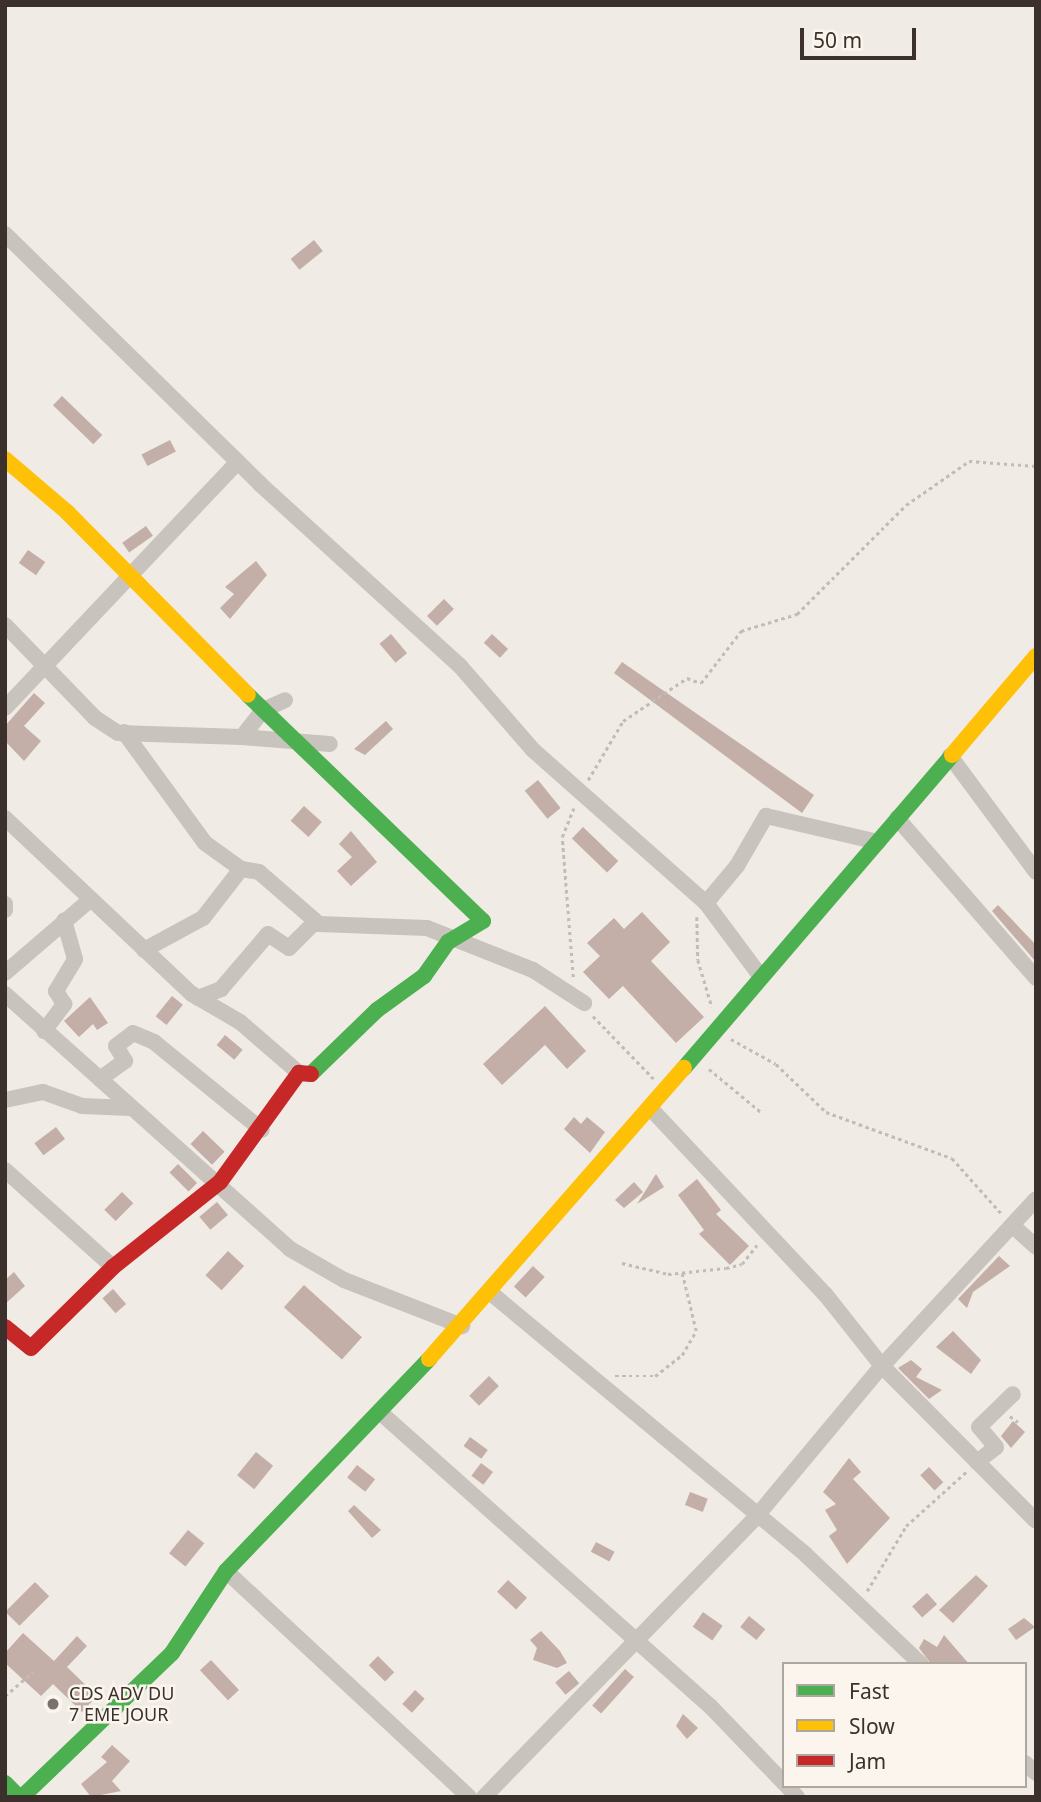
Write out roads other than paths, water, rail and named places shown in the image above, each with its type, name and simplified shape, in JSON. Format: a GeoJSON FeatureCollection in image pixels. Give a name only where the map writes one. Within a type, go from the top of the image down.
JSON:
{"type":"FeatureCollection","features":[{"type":"Feature","properties":{"kind":"main road"},"geometry":{"type":"LineString","coordinates":[[5,459],[67,512],[128,580],[479,914],[479,928],[452,940],[424,976],[377,1010],[337,1054],[312,1074],[299,1073],[262,1130],[220,1182],[113,1267],[31,1348],[5,1327]]}},
{"type":"Feature","properties":{"kind":"main road"},"geometry":{"type":"LineString","coordinates":[[5,1783],[21,1797],[172,1653],[226,1571],[382,1414],[492,1294],[652,1110],[759,974],[878,842],[1036,656]]}},
{"type":"Feature","properties":{"kind":"street"},"geometry":{"type":"LineString","coordinates":[[5,234],[238,462],[460,666],[580,795],[706,903],[759,974]]}},
{"type":"Feature","properties":{"kind":"street"},"geometry":{"type":"LineString","coordinates":[[5,708],[47,667],[238,462]]}},
{"type":"Feature","properties":{"kind":"street"},"geometry":{"type":"LineString","coordinates":[[5,625],[95,718],[124,732],[291,738],[330,744]]}},
{"type":"Feature","properties":{"kind":"street"},"geometry":{"type":"LineString","coordinates":[[242,737],[263,710],[285,700]]}},
{"type":"Feature","properties":{"kind":"street"},"geometry":{"type":"LineString","coordinates":[[124,732],[183,821],[241,869],[259,872],[316,922],[428,928],[452,940],[533,970],[584,1003]]}},
{"type":"Feature","properties":{"kind":"street"},"geometry":{"type":"LineString","coordinates":[[950,756],[1036,872]]}},
{"type":"Feature","properties":{"kind":"street"},"geometry":{"type":"LineString","coordinates":[[706,903],[737,866],[765,816],[878,842]]}},
{"type":"Feature","properties":{"kind":"street"},"geometry":{"type":"LineString","coordinates":[[5,818],[89,900],[198,998],[240,1022],[299,1073]]}},
{"type":"Feature","properties":{"kind":"street"},"geometry":{"type":"LineString","coordinates":[[897,818],[1036,978]]}},
{"type":"Feature","properties":{"kind":"street"},"geometry":{"type":"LineString","coordinates":[[144,950],[203,918],[241,869]]}},
{"type":"Feature","properties":{"kind":"street"},"geometry":{"type":"LineString","coordinates":[[5,974],[89,900]]}},
{"type":"Feature","properties":{"kind":"street"},"geometry":{"type":"LineString","coordinates":[[5,904],[5,910]]}},
{"type":"Feature","properties":{"kind":"street"},"geometry":{"type":"LineString","coordinates":[[44,1031],[64,1004],[56,991],[75,959],[64,921]]}},
{"type":"Feature","properties":{"kind":"street"},"geometry":{"type":"LineString","coordinates":[[198,998],[221,989],[268,934],[289,948],[316,922]]}},
{"type":"Feature","properties":{"kind":"street"},"geometry":{"type":"LineString","coordinates":[[5,994],[130,1108],[220,1182],[290,1249],[344,1280],[462,1326]]}},
{"type":"Feature","properties":{"kind":"street"},"geometry":{"type":"LineString","coordinates":[[100,1079],[125,1061],[116,1046],[133,1033],[155,1042],[159,1052],[262,1130]]}},
{"type":"Feature","properties":{"kind":"street"},"geometry":{"type":"LineString","coordinates":[[5,1100],[43,1092],[82,1106],[130,1108]]}},
{"type":"Feature","properties":{"kind":"street"},"geometry":{"type":"LineString","coordinates":[[652,1110],[768,1232],[882,1366],[1036,1521]]}},
{"type":"Feature","properties":{"kind":"street"},"geometry":{"type":"LineString","coordinates":[[5,1170],[113,1267]]}},
{"type":"Feature","properties":{"kind":"street"},"geometry":{"type":"LineString","coordinates":[[484,1797],[756,1517],[882,1366],[1036,1199]]}},
{"type":"Feature","properties":{"kind":"street"},"geometry":{"type":"LineString","coordinates":[[1013,1226],[1036,1247]]}},
{"type":"Feature","properties":{"kind":"street"},"geometry":{"type":"LineString","coordinates":[[492,1294],[856,1602],[919,1662]]}},
{"type":"Feature","properties":{"kind":"street"},"geometry":{"type":"LineString","coordinates":[[977,1462],[996,1447],[979,1427],[1013,1394]]}},
{"type":"Feature","properties":{"kind":"street"},"geometry":{"type":"LineString","coordinates":[[382,1414],[635,1640],[782,1780]]}},
{"type":"Feature","properties":{"kind":"street"},"geometry":{"type":"LineString","coordinates":[[226,1571],[470,1797]]}},
{"type":"Feature","properties":{"kind":"place","name":"CDS ADV DU 7 EME JOUR"},"geometry":{"type":"Point","coordinates":[53,1704]}}]}
